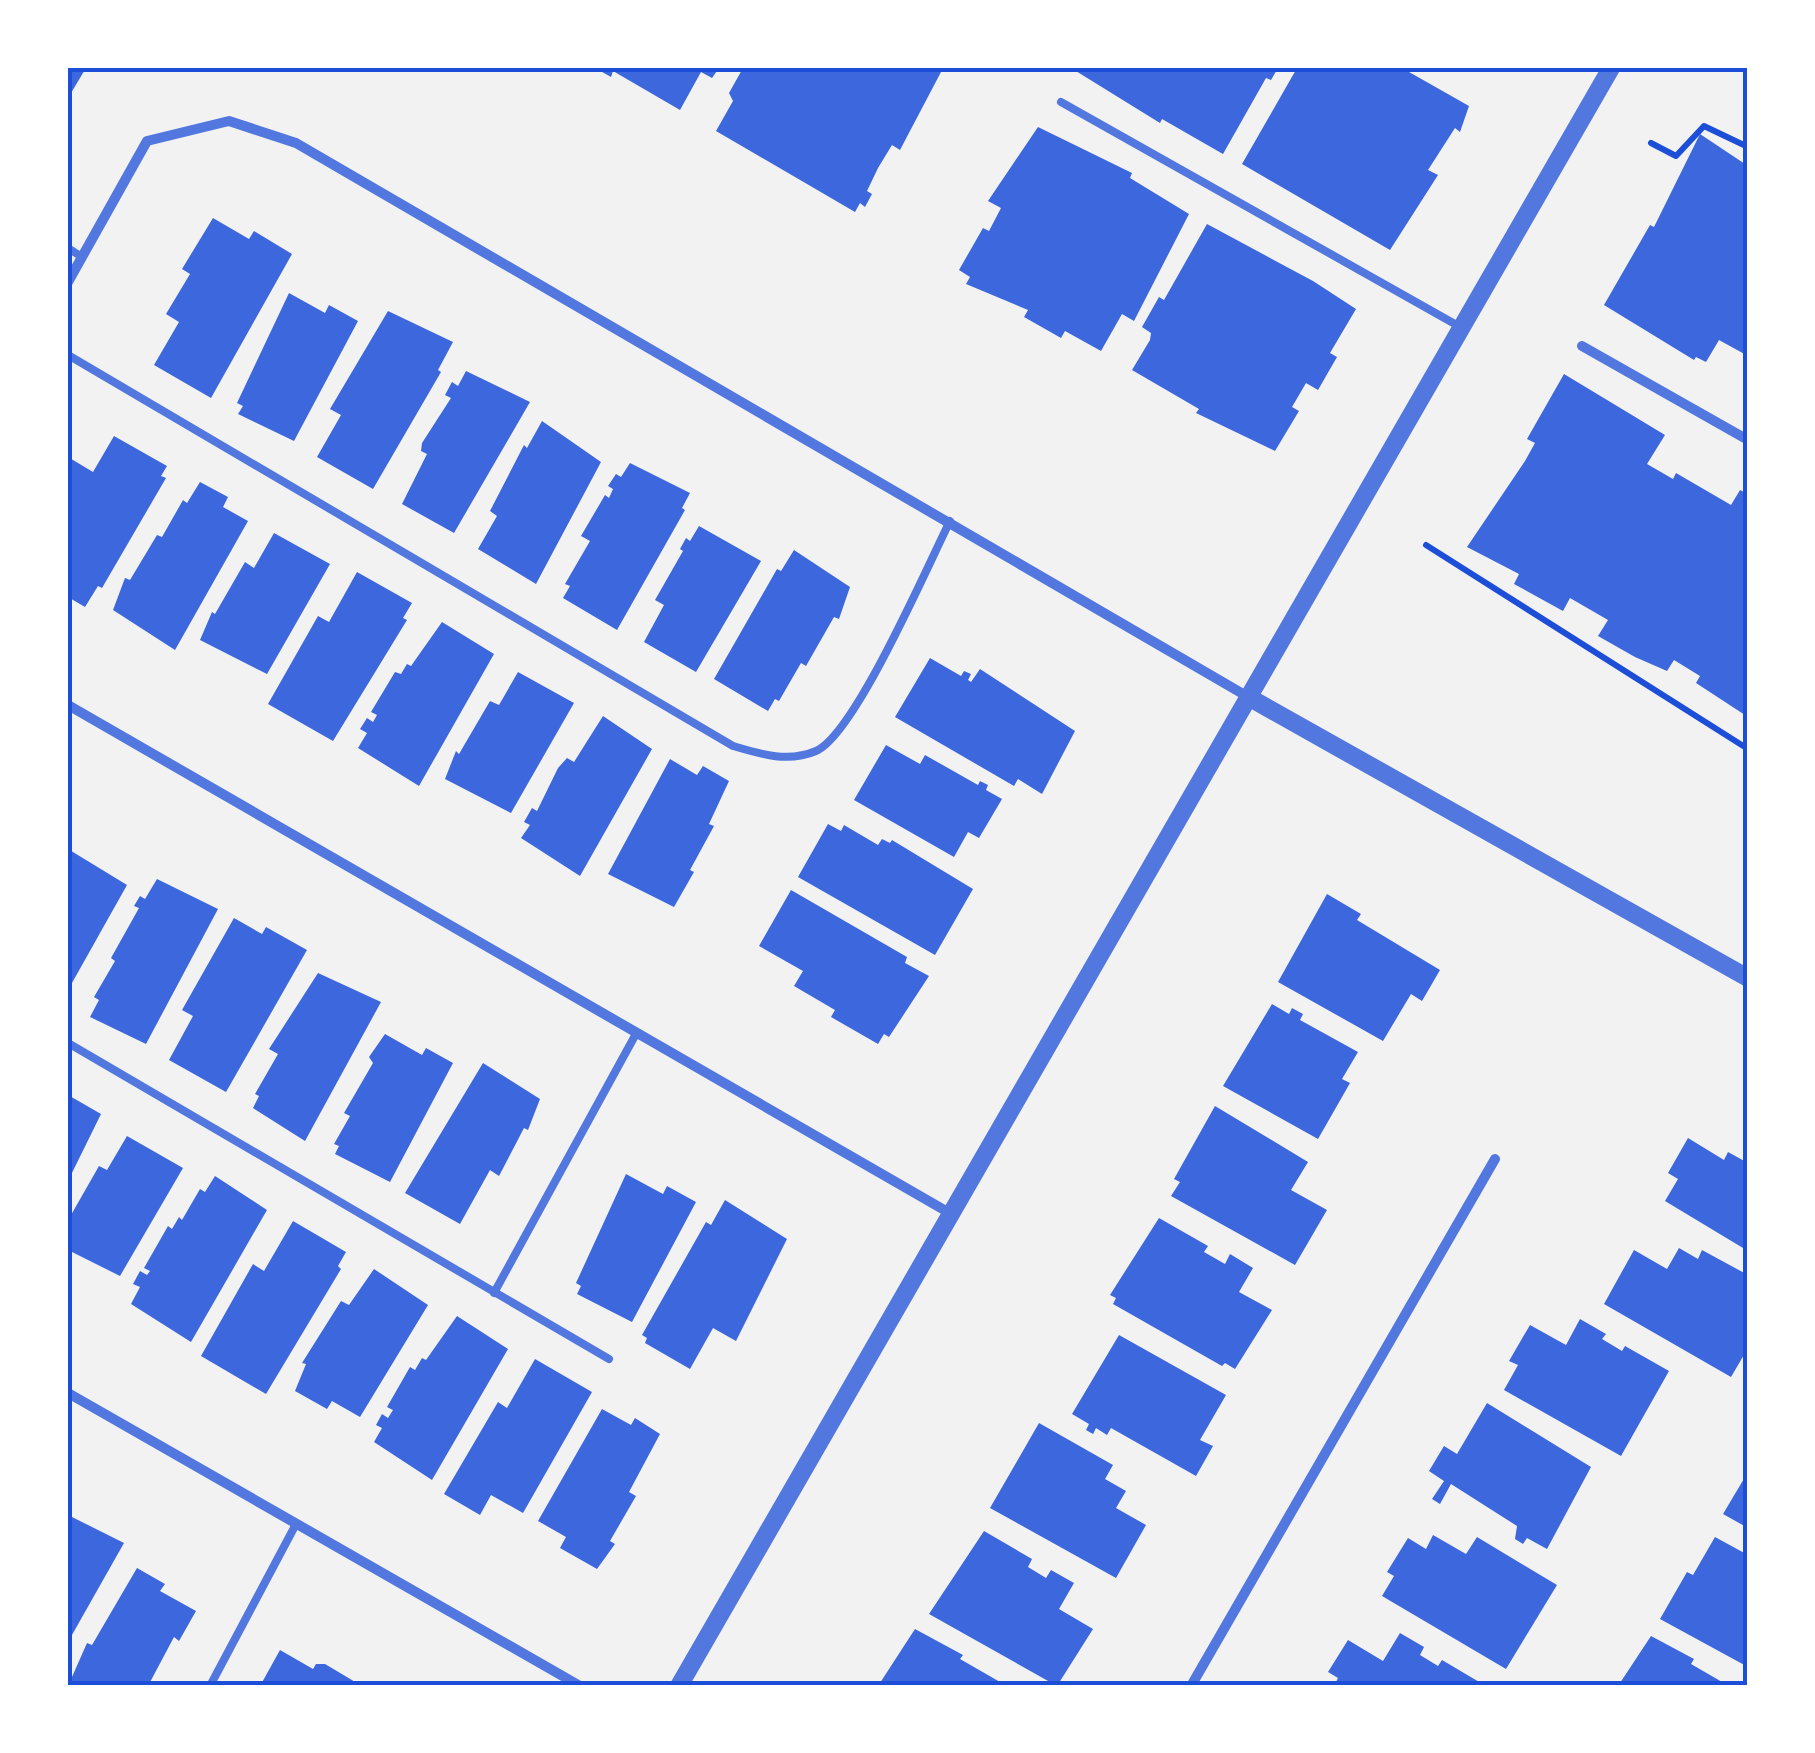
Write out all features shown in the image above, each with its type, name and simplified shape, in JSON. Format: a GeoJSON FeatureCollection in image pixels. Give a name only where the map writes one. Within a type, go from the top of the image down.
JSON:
{"type":"FeatureCollection","features":[{"type":"Feature","properties":{"kind":"street"},"geometry":{"type":"LineString","coordinates":[[679,1686],[954,1215],[1611,68]]}},
{"type":"Feature","properties":{"kind":"street"},"geometry":{"type":"LineString","coordinates":[[68,282],[146,141],[230,121],[296,143],[1250,698],[1748,978]]}},
{"type":"Feature","properties":{"kind":"street"},"geometry":{"type":"LineString","coordinates":[[1582,346],[1748,440]]}},
{"type":"Feature","properties":{"kind":"street"},"geometry":{"type":"LineString","coordinates":[[68,705],[954,1215]]}},
{"type":"Feature","properties":{"kind":"street"},"geometry":{"type":"LineString","coordinates":[[1191,1686],[1494,1159]]}},
{"type":"Feature","properties":{"kind":"street"},"geometry":{"type":"LineString","coordinates":[[68,1393],[580,1686]]}},
{"type":"Feature","properties":{"kind":"lane"},"geometry":{"type":"LineString","coordinates":[[1061,102],[1462,328]]}},
{"type":"Feature","properties":{"kind":"lane"},"geometry":{"type":"LineString","coordinates":[[68,248],[82,257]]}},
{"type":"Feature","properties":{"kind":"lane"},"geometry":{"type":"LineString","coordinates":[[68,355],[734,746],[775,758],[816,751],[846,724],[950,522]]}},
{"type":"Feature","properties":{"kind":"lane"},"geometry":{"type":"LineString","coordinates":[[494,1293],[637,1032]]}},
{"type":"Feature","properties":{"kind":"lane"},"geometry":{"type":"LineString","coordinates":[[68,1042],[609,1359]]}},
{"type":"Feature","properties":{"kind":"lane"},"geometry":{"type":"LineString","coordinates":[[210,1686],[296,1524]]}},
{"type":"Feature","properties":{"kind":"path"},"geometry":{"type":"LineString","coordinates":[[1651,143],[1676,156],[1704,126],[1748,147]]}},
{"type":"Feature","properties":{"kind":"path"},"geometry":{"type":"LineString","coordinates":[[1426,545],[1748,748]]}},
{"type":"Feature","properties":{"kind":"building"},"geometry":{"type":"Polygon","coordinates":[[[68,68],[86,68],[68,98],[68,68]]]}},
{"type":"Feature","properties":{"kind":"building"},"geometry":{"type":"Polygon","coordinates":[[[595,68],[719,68],[712,78],[701,72],[680,110],[613,71],[611,77],[595,68]]]}},
{"type":"Feature","properties":{"kind":"building"},"geometry":{"type":"Polygon","coordinates":[[[743,68],[933,68],[941,72],[900,150],[892,145],[878,168],[867,191],[872,194],[865,207],[860,203],[855,212],[716,131],[733,101],[729,93],[743,68]]]}},
{"type":"Feature","properties":{"kind":"building"},"geometry":{"type":"Polygon","coordinates":[[[1071,68],[1278,68],[1271,80],[1266,78],[1223,154],[1162,119],[1160,123],[1071,68]]]}},
{"type":"Feature","properties":{"kind":"building"},"geometry":{"type":"Polygon","coordinates":[[[1297,68],[1402,68],[1469,106],[1460,132],[1455,128],[1428,170],[1438,175],[1390,250],[1242,164],[1297,68]]]}},
{"type":"Feature","properties":{"kind":"building"},"geometry":{"type":"Polygon","coordinates":[[[1038,127],[1132,173],[1130,178],[1189,214],[1134,321],[1122,314],[1101,351],[1065,331],[1061,338],[1024,317],[1028,310],[966,284],[970,277],[959,270],[983,228],[989,231],[1001,208],[988,201],[1038,127]]]}},
{"type":"Feature","properties":{"kind":"building"},"geometry":{"type":"Polygon","coordinates":[[[1700,134],[1748,166],[1748,356],[1719,340],[1706,362],[1696,357],[1694,360],[1604,305],[1650,225],[1654,227],[1700,134]]]}},
{"type":"Feature","properties":{"kind":"building"},"geometry":{"type":"Polygon","coordinates":[[[213,218],[249,239],[254,231],[292,254],[211,398],[154,365],[179,322],[166,314],[190,274],[182,269],[213,218]]]}},
{"type":"Feature","properties":{"kind":"building"},"geometry":{"type":"Polygon","coordinates":[[[1207,224],[1313,281],[1356,309],[1330,353],[1337,357],[1318,390],[1306,383],[1292,407],[1299,411],[1275,451],[1196,413],[1199,409],[1132,370],[1150,340],[1151,333],[1142,327],[1159,297],[1164,300],[1207,224]]]}},
{"type":"Feature","properties":{"kind":"building"},"geometry":{"type":"Polygon","coordinates":[[[289,293],[325,313],[329,305],[358,321],[294,441],[238,414],[243,406],[237,403],[289,293]]]}},
{"type":"Feature","properties":{"kind":"building"},"geometry":{"type":"Polygon","coordinates":[[[388,311],[453,342],[438,370],[441,372],[373,489],[317,457],[341,415],[330,409],[388,311]]]}},
{"type":"Feature","properties":{"kind":"building"},"geometry":{"type":"Polygon","coordinates":[[[466,371],[530,402],[454,533],[402,504],[427,454],[421,451],[422,443],[451,398],[445,395],[452,382],[458,386],[466,371]]]}},
{"type":"Feature","properties":{"kind":"building"},"geometry":{"type":"Polygon","coordinates":[[[1564,374],[1665,435],[1647,464],[1673,479],[1676,473],[1731,505],[1740,490],[1748,494],[1748,717],[1696,683],[1700,676],[1674,660],[1667,671],[1598,636],[1608,620],[1570,598],[1563,611],[1514,584],[1519,574],[1467,547],[1525,461],[1535,443],[1527,439],[1564,374]]]}},
{"type":"Feature","properties":{"kind":"building"},"geometry":{"type":"Polygon","coordinates":[[[542,421],[601,462],[536,584],[478,549],[497,516],[490,511],[524,445],[527,448],[542,421]]]}},
{"type":"Feature","properties":{"kind":"building"},"geometry":{"type":"Polygon","coordinates":[[[114,436],[167,466],[161,476],[166,478],[102,588],[98,586],[85,607],[68,597],[68,457],[93,472],[114,436]]]}},
{"type":"Feature","properties":{"kind":"building"},"geometry":{"type":"Polygon","coordinates":[[[630,463],[690,493],[682,508],[685,510],[617,630],[563,598],[570,586],[565,584],[590,541],[581,536],[605,495],[609,498],[613,489],[608,486],[616,474],[621,477],[630,463]]]}},
{"type":"Feature","properties":{"kind":"building"},"geometry":{"type":"Polygon","coordinates":[[[200,482],[228,497],[223,507],[248,521],[175,650],[113,610],[125,578],[130,580],[157,535],[162,537],[183,500],[187,503],[200,482]]]}},
{"type":"Feature","properties":{"kind":"building"},"geometry":{"type":"Polygon","coordinates":[[[699,526],[761,561],[696,672],[644,642],[664,605],[655,600],[683,551],[680,549],[686,538],[690,541],[699,526]]]}},
{"type":"Feature","properties":{"kind":"building"},"geometry":{"type":"Polygon","coordinates":[[[274,533],[330,564],[267,674],[200,640],[212,612],[215,614],[245,562],[254,568],[274,533]]]}},
{"type":"Feature","properties":{"kind":"building"},"geometry":{"type":"Polygon","coordinates":[[[794,550],[850,587],[839,619],[834,617],[806,666],[801,663],[779,701],[775,699],[768,711],[714,679],[777,569],[781,571],[794,550]]]}},
{"type":"Feature","properties":{"kind":"building"},"geometry":{"type":"Polygon","coordinates":[[[357,572],[412,603],[403,618],[407,620],[333,741],[268,704],[318,616],[329,622],[357,572]]]}},
{"type":"Feature","properties":{"kind":"building"},"geometry":{"type":"Polygon","coordinates":[[[442,622],[494,654],[419,786],[358,748],[367,733],[360,729],[367,718],[373,722],[377,715],[371,712],[395,672],[401,674],[407,664],[411,666],[442,622]]]}},
{"type":"Feature","properties":{"kind":"building"},"geometry":{"type":"Polygon","coordinates":[[[930,658],[961,676],[964,671],[971,674],[971,682],[980,669],[1075,731],[1042,794],[1018,779],[1014,786],[895,717],[930,658]]]}},
{"type":"Feature","properties":{"kind":"building"},"geometry":{"type":"Polygon","coordinates":[[[518,672],[574,703],[511,813],[445,779],[456,751],[459,754],[490,701],[499,705],[518,672]]]}},
{"type":"Feature","properties":{"kind":"building"},"geometry":{"type":"Polygon","coordinates":[[[603,716],[652,749],[580,876],[521,838],[530,825],[524,822],[532,808],[537,811],[558,768],[567,758],[574,762],[603,716]]]}},
{"type":"Feature","properties":{"kind":"building"},"geometry":{"type":"Polygon","coordinates":[[[886,745],[920,764],[925,755],[978,785],[980,781],[988,785],[986,790],[1002,799],[979,838],[968,832],[954,857],[854,800],[886,745]]]}},
{"type":"Feature","properties":{"kind":"building"},"geometry":{"type":"Polygon","coordinates":[[[670,759],[697,775],[703,766],[729,781],[709,824],[714,826],[690,870],[694,872],[674,907],[608,874],[670,759]]]}},
{"type":"Feature","properties":{"kind":"building"},"geometry":{"type":"Polygon","coordinates":[[[828,824],[841,831],[844,825],[878,845],[882,839],[890,843],[892,840],[973,889],[935,955],[798,877],[828,824]]]}},
{"type":"Feature","properties":{"kind":"building"},"geometry":{"type":"Polygon","coordinates":[[[68,849],[127,885],[68,990],[68,849]]]}},
{"type":"Feature","properties":{"kind":"building"},"geometry":{"type":"Polygon","coordinates":[[[157,879],[218,909],[146,1044],[90,1017],[99,1000],[94,997],[115,961],[111,958],[139,908],[134,906],[140,896],[145,899],[157,879]]]}},
{"type":"Feature","properties":{"kind":"building"},"geometry":{"type":"Polygon","coordinates":[[[791,890],[907,957],[905,963],[929,976],[889,1037],[884,1034],[878,1044],[831,1017],[835,1010],[794,986],[803,971],[759,946],[791,890]]]}},
{"type":"Feature","properties":{"kind":"building"},"geometry":{"type":"Polygon","coordinates":[[[1327,894],[1361,914],[1357,920],[1440,970],[1422,1001],[1411,994],[1383,1041],[1278,982],[1327,894]]]}},
{"type":"Feature","properties":{"kind":"building"},"geometry":{"type":"Polygon","coordinates":[[[234,918],[262,934],[266,927],[307,950],[226,1092],[169,1060],[193,1016],[182,1010],[234,918]]]}},
{"type":"Feature","properties":{"kind":"building"},"geometry":{"type":"Polygon","coordinates":[[[318,973],[381,1002],[305,1141],[253,1108],[259,1096],[255,1094],[278,1054],[269,1049],[318,973]]]}},
{"type":"Feature","properties":{"kind":"building"},"geometry":{"type":"Polygon","coordinates":[[[1272,1004],[1289,1014],[1292,1008],[1303,1014],[1300,1020],[1358,1052],[1342,1079],[1350,1083],[1318,1139],[1223,1086],[1272,1004]]]}},
{"type":"Feature","properties":{"kind":"building"},"geometry":{"type":"Polygon","coordinates":[[[385,1034],[422,1055],[426,1048],[453,1063],[390,1182],[335,1154],[339,1146],[334,1144],[350,1116],[344,1113],[373,1063],[369,1057],[385,1034]]]}},
{"type":"Feature","properties":{"kind":"building"},"geometry":{"type":"Polygon","coordinates":[[[483,1063],[540,1099],[528,1130],[524,1128],[499,1176],[490,1170],[460,1224],[405,1193],[483,1063]]]}},
{"type":"Feature","properties":{"kind":"building"},"geometry":{"type":"Polygon","coordinates":[[[68,1095],[101,1114],[68,1181],[68,1095]]]}},
{"type":"Feature","properties":{"kind":"building"},"geometry":{"type":"Polygon","coordinates":[[[1215,1106],[1308,1162],[1291,1190],[1327,1210],[1295,1265],[1171,1196],[1180,1182],[1174,1179],[1215,1106]]]}},
{"type":"Feature","properties":{"kind":"building"},"geometry":{"type":"Polygon","coordinates":[[[127,1136],[183,1168],[120,1276],[68,1250],[68,1213],[71,1215],[99,1166],[107,1170],[127,1136]]]}},
{"type":"Feature","properties":{"kind":"building"},"geometry":{"type":"Polygon","coordinates":[[[1688,1138],[1724,1160],[1728,1152],[1748,1163],[1748,1251],[1665,1201],[1678,1179],[1668,1173],[1688,1138]]]}},
{"type":"Feature","properties":{"kind":"building"},"geometry":{"type":"Polygon","coordinates":[[[626,1174],[663,1194],[667,1186],[696,1202],[632,1322],[577,1294],[581,1286],[576,1283],[626,1174]]]}},
{"type":"Feature","properties":{"kind":"building"},"geometry":{"type":"Polygon","coordinates":[[[215,1176],[267,1210],[191,1342],[131,1304],[140,1287],[133,1284],[140,1271],[147,1275],[150,1271],[144,1268],[168,1226],[172,1229],[179,1217],[182,1220],[200,1189],[205,1192],[215,1176]]]}},
{"type":"Feature","properties":{"kind":"building"},"geometry":{"type":"Polygon","coordinates":[[[725,1200],[787,1239],[736,1341],[713,1328],[690,1369],[645,1343],[647,1338],[642,1335],[706,1222],[711,1225],[725,1200]]]}},
{"type":"Feature","properties":{"kind":"building"},"geometry":{"type":"Polygon","coordinates":[[[1159,1218],[1208,1246],[1204,1252],[1225,1264],[1230,1254],[1253,1268],[1239,1292],[1272,1310],[1235,1369],[1225,1363],[1222,1366],[1113,1304],[1116,1298],[1110,1295],[1159,1218]]]}},
{"type":"Feature","properties":{"kind":"building"},"geometry":{"type":"Polygon","coordinates":[[[293,1221],[346,1252],[338,1266],[341,1269],[266,1394],[201,1356],[253,1264],[264,1271],[293,1221]]]}},
{"type":"Feature","properties":{"kind":"building"},"geometry":{"type":"Polygon","coordinates":[[[1679,1248],[1698,1259],[1702,1250],[1748,1275],[1748,1348],[1731,1377],[1604,1304],[1634,1250],[1667,1269],[1679,1248]]]}},
{"type":"Feature","properties":{"kind":"building"},"geometry":{"type":"Polygon","coordinates":[[[374,1269],[428,1305],[360,1417],[332,1401],[327,1409],[295,1391],[306,1364],[302,1363],[341,1301],[349,1305],[374,1269]]]}},
{"type":"Feature","properties":{"kind":"building"},"geometry":{"type":"Polygon","coordinates":[[[457,1316],[508,1349],[432,1480],[374,1442],[382,1428],[376,1425],[382,1414],[388,1418],[393,1410],[387,1407],[410,1367],[415,1370],[422,1358],[426,1360],[457,1316]]]}},
{"type":"Feature","properties":{"kind":"building"},"geometry":{"type":"Polygon","coordinates":[[[1580,1319],[1606,1334],[1602,1339],[1622,1351],[1625,1346],[1669,1371],[1621,1456],[1504,1390],[1518,1365],[1509,1361],[1530,1325],[1566,1345],[1580,1319]]]}},
{"type":"Feature","properties":{"kind":"building"},"geometry":{"type":"Polygon","coordinates":[[[1119,1335],[1226,1395],[1200,1440],[1213,1446],[1196,1476],[1111,1428],[1107,1435],[1096,1428],[1093,1434],[1086,1430],[1089,1424],[1072,1414],[1119,1335]]]}},
{"type":"Feature","properties":{"kind":"building"},"geometry":{"type":"Polygon","coordinates":[[[535,1359],[592,1392],[523,1513],[491,1495],[480,1515],[444,1494],[498,1402],[507,1408],[535,1359]]]}},
{"type":"Feature","properties":{"kind":"building"},"geometry":{"type":"Polygon","coordinates":[[[1487,1403],[1591,1467],[1547,1549],[1527,1538],[1523,1544],[1515,1539],[1517,1526],[1451,1484],[1440,1504],[1432,1499],[1444,1481],[1429,1471],[1444,1446],[1457,1454],[1487,1403]]]}},
{"type":"Feature","properties":{"kind":"building"},"geometry":{"type":"Polygon","coordinates":[[[602,1409],[631,1425],[635,1418],[660,1434],[629,1492],[636,1496],[610,1541],[615,1544],[597,1569],[560,1548],[566,1537],[538,1521],[602,1409]]]}},
{"type":"Feature","properties":{"kind":"building"},"geometry":{"type":"Polygon","coordinates":[[[1039,1423],[1113,1465],[1105,1479],[1126,1491],[1116,1508],[1146,1525],[1116,1578],[990,1508],[1039,1423]]]}},
{"type":"Feature","properties":{"kind":"building"},"geometry":{"type":"Polygon","coordinates":[[[1748,1472],[1748,1528],[1723,1514],[1748,1472]]]}},
{"type":"Feature","properties":{"kind":"building"},"geometry":{"type":"Polygon","coordinates":[[[68,1515],[124,1543],[68,1642],[68,1515]]]}},
{"type":"Feature","properties":{"kind":"building"},"geometry":{"type":"Polygon","coordinates":[[[984,1531],[1032,1559],[1028,1567],[1046,1578],[1051,1570],[1074,1583],[1059,1609],[1093,1629],[1057,1686],[929,1614],[984,1531]]]}},
{"type":"Feature","properties":{"kind":"building"},"geometry":{"type":"Polygon","coordinates":[[[1433,1535],[1466,1554],[1477,1537],[1557,1585],[1506,1669],[1382,1596],[1394,1576],[1387,1572],[1408,1538],[1426,1549],[1433,1535]]]}},
{"type":"Feature","properties":{"kind":"building"},"geometry":{"type":"Polygon","coordinates":[[[1715,1537],[1748,1555],[1748,1667],[1660,1619],[1687,1572],[1693,1575],[1715,1537]]]}},
{"type":"Feature","properties":{"kind":"building"},"geometry":{"type":"Polygon","coordinates":[[[137,1568],[165,1584],[160,1591],[196,1611],[179,1641],[174,1637],[148,1686],[68,1686],[87,1643],[92,1645],[137,1568]]]}},
{"type":"Feature","properties":{"kind":"building"},"geometry":{"type":"Polygon","coordinates":[[[915,1629],[963,1655],[960,1659],[1007,1686],[878,1686],[915,1629]]]}},
{"type":"Feature","properties":{"kind":"building"},"geometry":{"type":"Polygon","coordinates":[[[1400,1633],[1424,1647],[1420,1655],[1438,1666],[1442,1660],[1486,1686],[1334,1686],[1338,1678],[1328,1672],[1348,1640],[1383,1661],[1400,1633]]]}},
{"type":"Feature","properties":{"kind":"building"},"geometry":{"type":"Polygon","coordinates":[[[1651,1636],[1694,1659],[1691,1664],[1729,1686],[1618,1686],[1651,1636]]]}},
{"type":"Feature","properties":{"kind":"building"},"geometry":{"type":"Polygon","coordinates":[[[280,1650],[313,1669],[316,1664],[325,1664],[362,1686],[260,1686],[280,1650]]]}}]}
